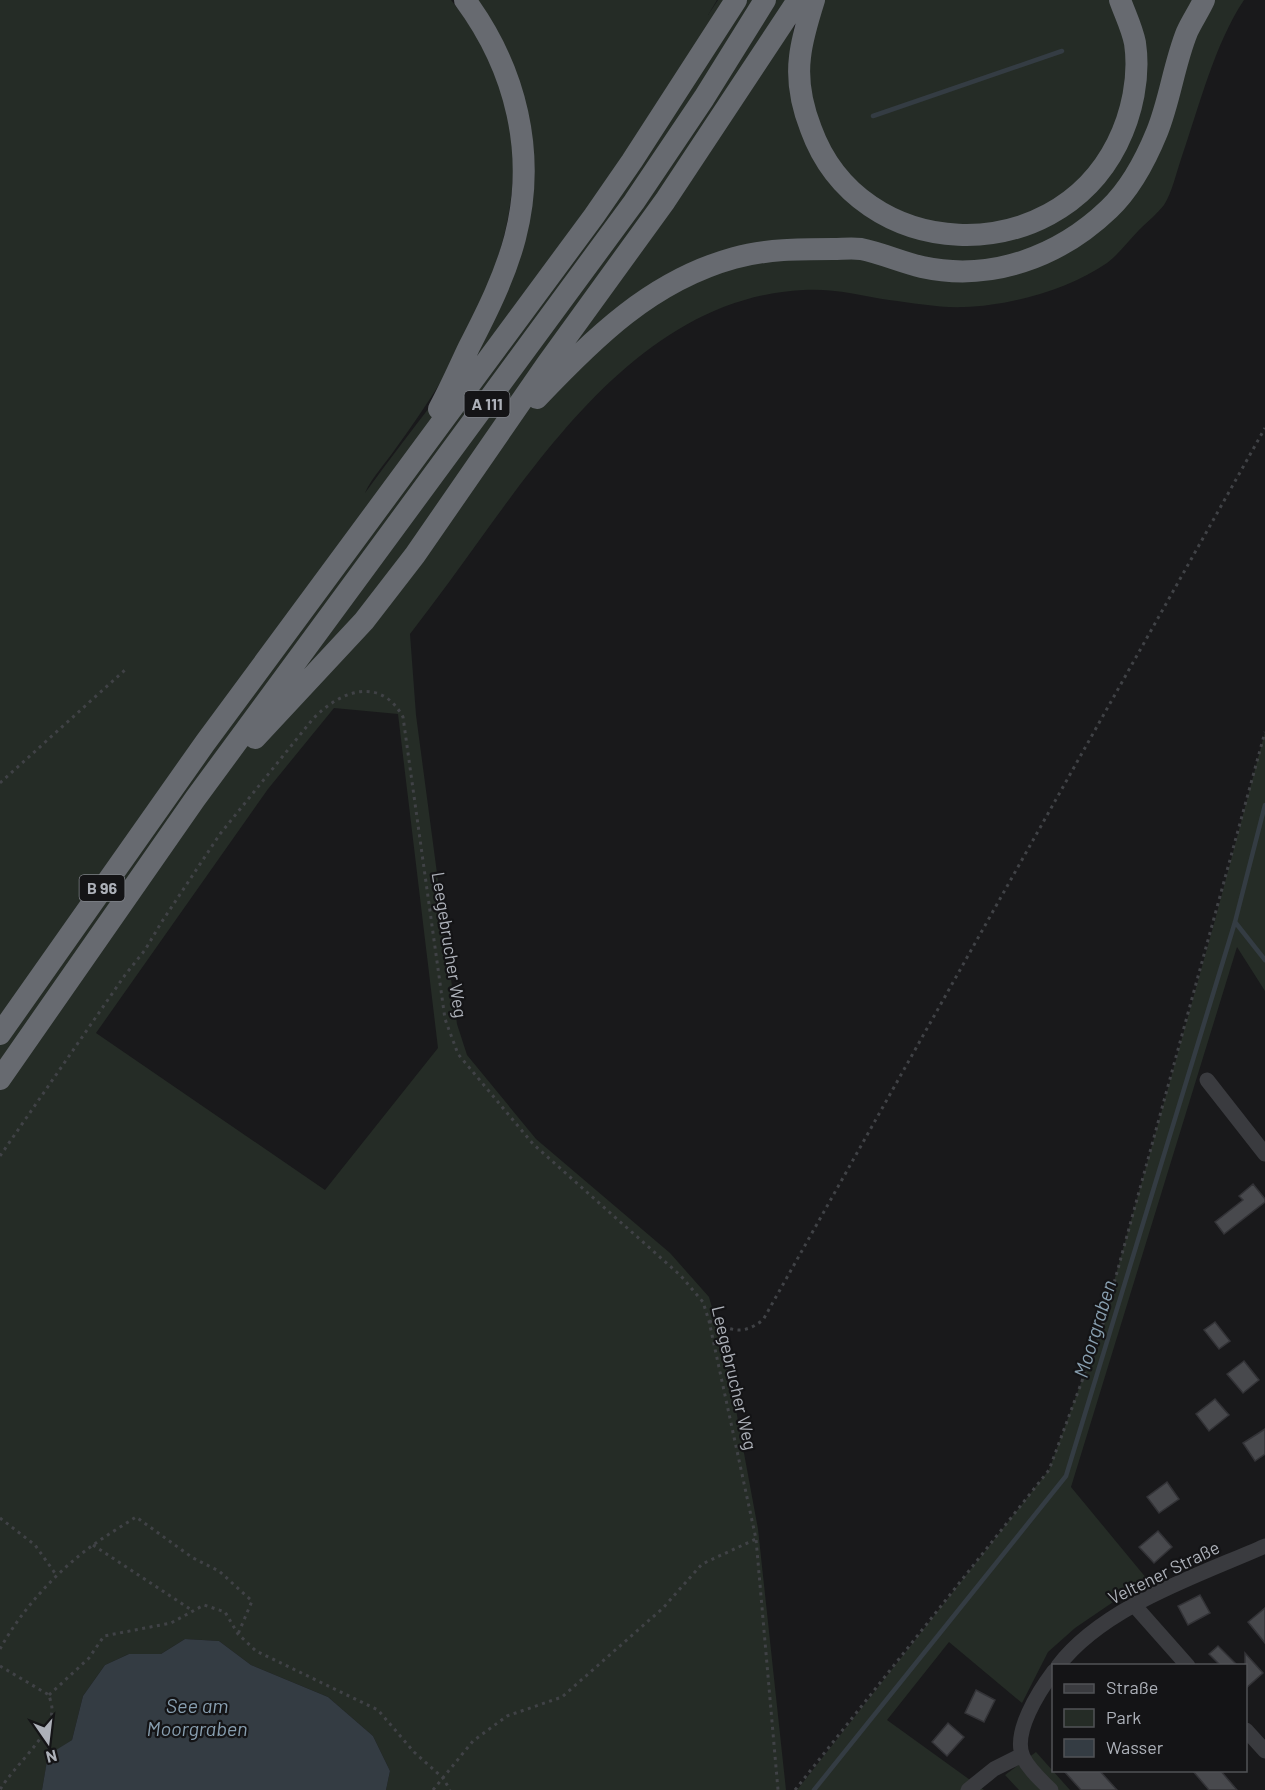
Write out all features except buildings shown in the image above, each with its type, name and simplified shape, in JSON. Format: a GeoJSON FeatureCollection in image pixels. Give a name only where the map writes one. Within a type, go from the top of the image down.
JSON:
{"type":"FeatureCollection","features":[{"type":"Feature","properties":{"kind":"highway"},"geometry":{"type":"LineString","coordinates":[[412,463],[503,275],[515,237],[524,188],[524,146],[514,98],[504,67],[491,39],[465,0]]}},
{"type":"Feature","properties":{"kind":"highway","name":"A 111"},"geometry":{"type":"LineString","coordinates":[[412,463],[607,197],[736,0]]}},
{"type":"Feature","properties":{"kind":"highway","name":"A 111"},"geometry":{"type":"LineString","coordinates":[[195,799],[634,202],[704,98],[765,0]]}},
{"type":"Feature","properties":{"kind":"highway"},"geometry":{"type":"LineString","coordinates":[[195,799],[321,668],[376,606],[415,555],[547,364],[665,201],[798,0]]}},
{"type":"Feature","properties":{"kind":"highway"},"geometry":{"type":"LineString","coordinates":[[814,0],[802,40],[800,77],[807,119],[823,154],[844,182],[874,208],[891,218],[921,229],[957,236],[1008,231],[1037,221],[1068,203],[1105,165],[1124,132],[1135,86],[1135,42],[1120,0]]}},
{"type":"Feature","properties":{"kind":"highway"},"geometry":{"type":"LineString","coordinates":[[488,449],[579,354],[616,320],[669,284],[734,258],[769,251],[860,249],[923,267],[969,271],[1003,267],[1037,257],[1071,240],[1110,208],[1134,177],[1157,132],[1188,31],[1204,0]]}},
{"type":"Feature","properties":{"kind":"highway","name":"B 96"},"geometry":{"type":"LineString","coordinates":[[0,1034],[198,752],[412,463]]}},
{"type":"Feature","properties":{"kind":"highway","name":"B 96"},"geometry":{"type":"LineString","coordinates":[[0,1079],[195,799]]}},
{"type":"Feature","properties":{"kind":"street"},"geometry":{"type":"LineString","coordinates":[[1207,1080],[1265,1154]]}},
{"type":"Feature","properties":{"kind":"street","name":"Veltener Straße"},"geometry":{"type":"LineString","coordinates":[[1059,1664],[1070,1650],[1134,1605],[1265,1546]]}},
{"type":"Feature","properties":{"kind":"street"},"geometry":{"type":"LineString","coordinates":[[1134,1605],[1187,1664]]}},
{"type":"Feature","properties":{"kind":"street"},"geometry":{"type":"LineString","coordinates":[[1051,1790],[1035,1774],[1022,1755],[1020,1742],[1028,1716],[1040,1690],[1052,1672]]}},
{"type":"Feature","properties":{"kind":"street"},"geometry":{"type":"LineString","coordinates":[[1247,1732],[1265,1751]]}},
{"type":"Feature","properties":{"kind":"street"},"geometry":{"type":"LineString","coordinates":[[968,1790],[994,1769],[1022,1755]]}},
{"type":"Feature","properties":{"kind":"path"},"geometry":{"type":"LineString","coordinates":[[709,1321],[734,1331],[752,1328],[763,1320],[1265,428]]}},
{"type":"Feature","properties":{"kind":"path"},"geometry":{"type":"LineString","coordinates":[[0,783],[126,669]]}},
{"type":"Feature","properties":{"kind":"path","name":"Leegebrucher Weg"},"geometry":{"type":"LineString","coordinates":[[0,1156],[125,975],[145,950],[161,922],[240,808],[312,720],[326,706],[354,692],[374,691],[390,699],[403,717],[445,1019],[458,1054],[532,1144],[681,1275],[703,1302],[756,1539],[777,1790]]}},
{"type":"Feature","properties":{"kind":"path"},"geometry":{"type":"LineString","coordinates":[[795,1790],[1050,1470],[1102,1327],[1265,732]]}},
{"type":"Feature","properties":{"kind":"path"},"geometry":{"type":"LineString","coordinates":[[0,1649],[12,1628],[57,1576],[93,1545],[136,1517],[193,1558],[219,1572],[252,1601],[238,1634]]}},
{"type":"Feature","properties":{"kind":"path"},"geometry":{"type":"LineString","coordinates":[[0,1518],[35,1545],[57,1576]]}},
{"type":"Feature","properties":{"kind":"path"},"geometry":{"type":"LineString","coordinates":[[433,1790],[473,1741],[507,1716],[562,1697],[663,1608],[702,1564],[756,1539]]}},
{"type":"Feature","properties":{"kind":"path"},"geometry":{"type":"LineString","coordinates":[[93,1545],[193,1611]]}},
{"type":"Feature","properties":{"kind":"path"},"geometry":{"type":"LineString","coordinates":[[49,1695],[89,1658],[104,1636],[171,1623],[204,1605],[225,1612],[238,1634],[256,1651],[378,1710],[414,1752],[443,1778],[450,1790]]}},
{"type":"Feature","properties":{"kind":"path"},"geometry":{"type":"LineString","coordinates":[[0,1666],[49,1695],[52,1710],[46,1730],[0,1790]]}},
{"type":"Feature","properties":{"kind":"green space"},"geometry":{"type":"Polygon","coordinates":[[[0,0],[451,0],[477,37],[495,74],[507,111],[513,149],[512,187],[506,226],[495,266],[479,307],[452,362],[425,406],[365,493],[479,346],[501,303],[518,260],[528,216],[531,172],[528,127],[518,84],[500,41],[475,0],[717,0],[708,15],[718,0],[811,0],[794,25],[791,56],[798,25],[813,0],[820,0],[809,30],[809,49],[813,25],[823,0],[1244,0],[1216,55],[1167,200],[1107,263],[1057,288],[1019,299],[982,306],[936,306],[835,291],[803,290],[751,298],[704,316],[660,341],[619,373],[582,410],[516,490],[410,634],[416,715],[457,1024],[467,1055],[536,1139],[670,1253],[709,1297],[727,1361],[758,1529],[786,1790],[386,1790],[390,1771],[373,1736],[328,1697],[251,1665],[219,1641],[185,1639],[161,1654],[129,1654],[105,1665],[83,1696],[72,1740],[48,1756],[42,1790],[0,1790],[0,0]],[[334,708],[268,789],[96,1033],[325,1190],[438,1048],[398,714],[334,708]]]}},
{"type":"Feature","properties":{"kind":"green space"},"geometry":{"type":"Polygon","coordinates":[[[1265,732],[1265,991],[1237,947],[1071,1487],[1147,1579],[1075,1628],[1048,1652],[1022,1703],[949,1642],[887,1720],[984,1790],[797,1790],[1049,1470],[1101,1328],[1265,732]]]}},
{"type":"Feature","properties":{"kind":"green space"},"geometry":{"type":"Polygon","coordinates":[[[1036,1752],[1070,1790],[1019,1790],[1005,1775],[1036,1752]]]}},
{"type":"Feature","properties":{"kind":"water","name":"See am Moorgraben"},"geometry":{"type":"Polygon","coordinates":[[[185,1639],[219,1641],[251,1665],[328,1697],[373,1736],[390,1771],[386,1790],[42,1790],[48,1755],[72,1740],[83,1696],[105,1665],[129,1654],[161,1654],[185,1639]]]}},
{"type":"Feature","properties":{"kind":"waterway"},"geometry":{"type":"LineString","coordinates":[[873,116],[1062,51]]}},
{"type":"Feature","properties":{"kind":"waterway","name":"Moorgraben"},"geometry":{"type":"LineString","coordinates":[[814,1790],[1066,1476],[1235,922],[1265,805]]}},
{"type":"Feature","properties":{"kind":"waterway"},"geometry":{"type":"LineString","coordinates":[[1235,922],[1265,960]]}}]}
